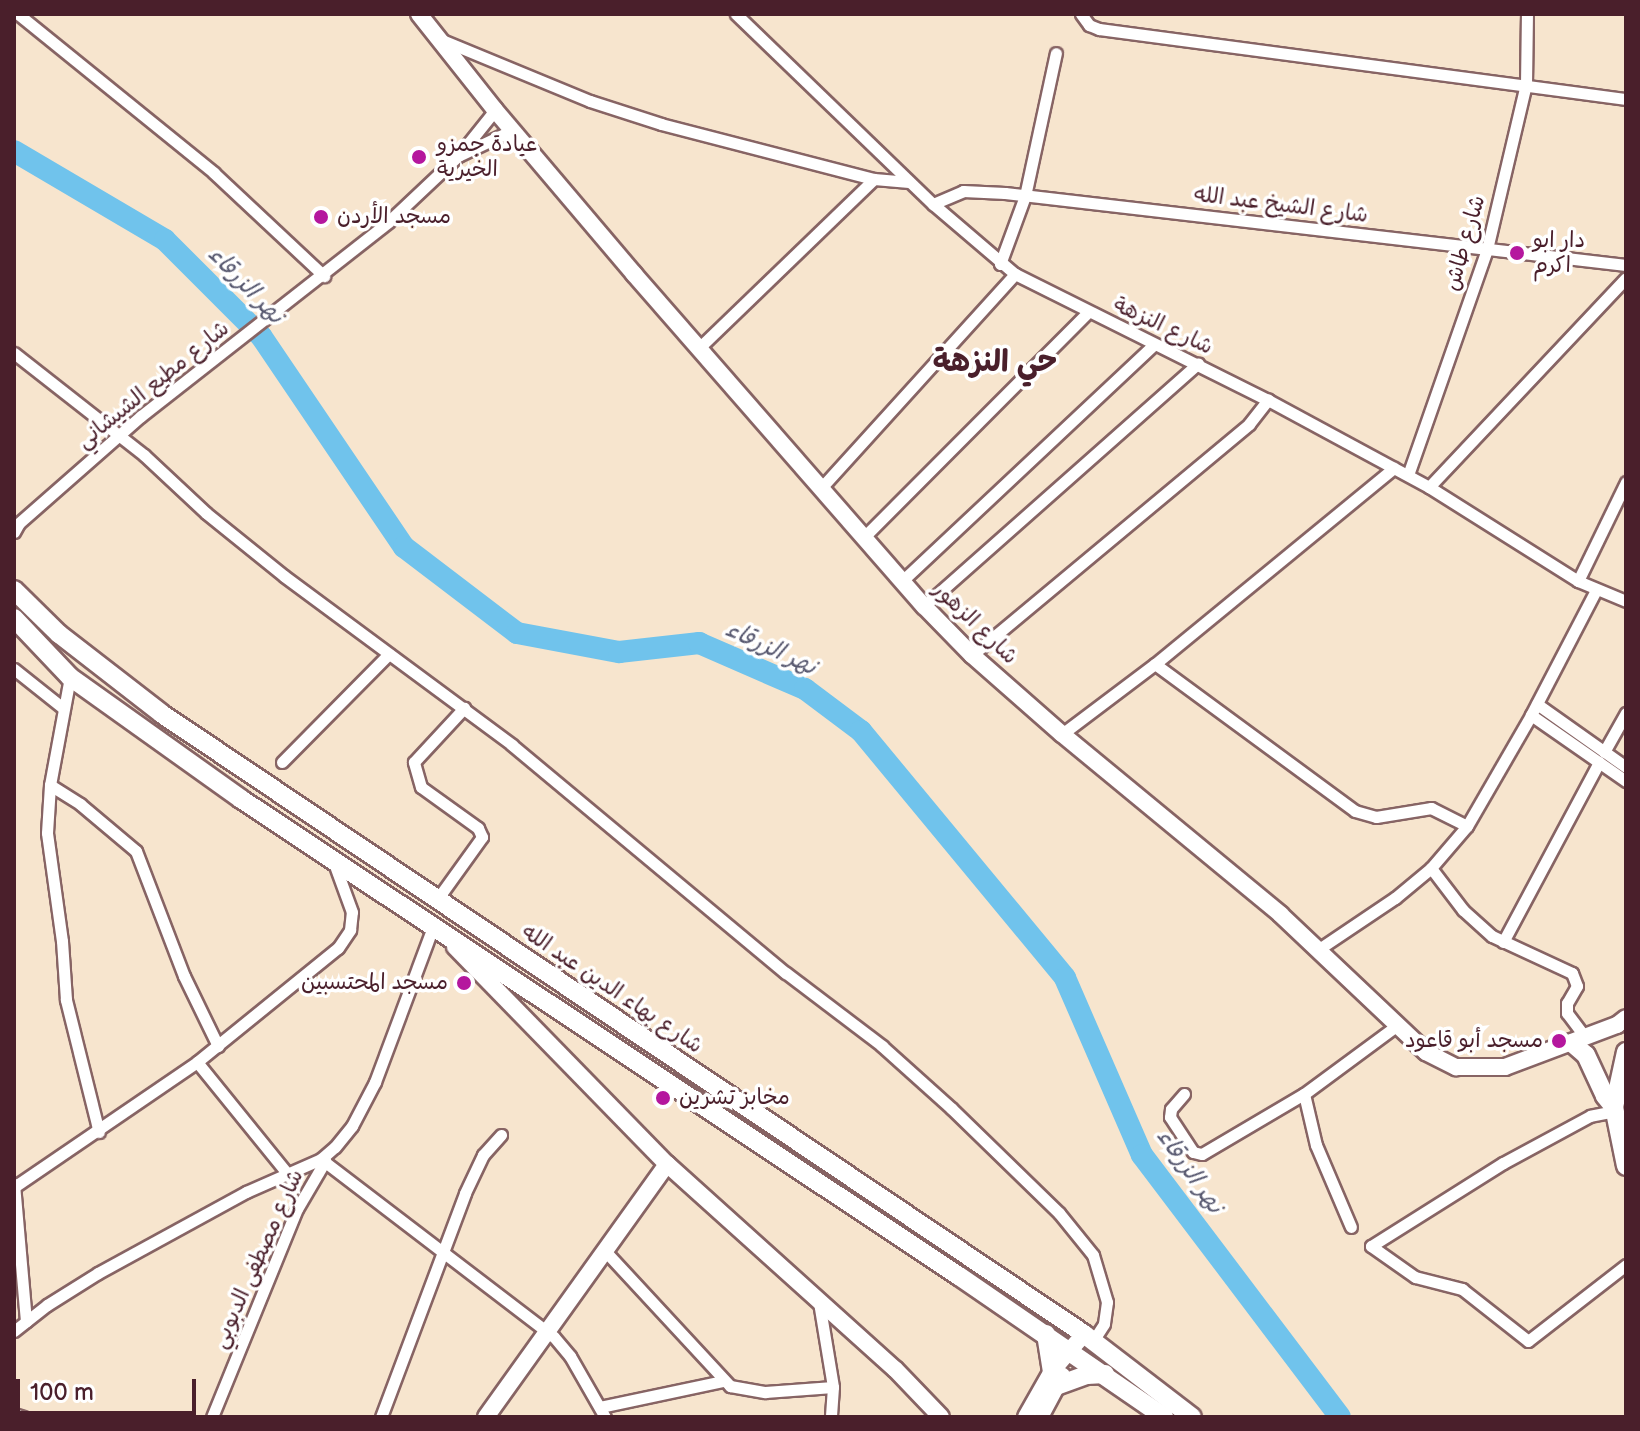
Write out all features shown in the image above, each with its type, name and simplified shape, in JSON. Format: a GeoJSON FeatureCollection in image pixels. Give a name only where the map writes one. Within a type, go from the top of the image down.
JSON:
{"type":"FeatureCollection","features":[{"type":"Feature","properties":{"kind":"main road","name":"شارع الزهور"},"geometry":{"type":"LineString","coordinates":[[419,14],[495,110],[924,606],[972,655],[1062,734],[1319,949],[1395,1027],[1439,1060],[1473,1068],[1505,1067],[1623,1023]]}},
{"type":"Feature","properties":{"kind":"main road","name":"شارع بهاء الدين عبد الله"},"geometry":{"type":"LineString","coordinates":[[14,590],[70,644],[188,731],[436,901],[1088,1337],[1192,1417]]}},
{"type":"Feature","properties":{"kind":"main road"},"geometry":{"type":"LineString","coordinates":[[14,618],[70,677],[171,749],[1046,1334],[1164,1417]]}},
{"type":"Feature","properties":{"kind":"main road"},"geometry":{"type":"LineString","coordinates":[[171,749],[188,731]]}},
{"type":"Feature","properties":{"kind":"main road"},"geometry":{"type":"LineString","coordinates":[[437,929],[667,1164],[895,1369],[941,1417]]}},
{"type":"Feature","properties":{"kind":"main road"},"geometry":{"type":"LineString","coordinates":[[1578,1040],[1614,1109],[1626,1166]]}},
{"type":"Feature","properties":{"kind":"main road"},"geometry":{"type":"LineString","coordinates":[[1614,1109],[1626,1052]]}},
{"type":"Feature","properties":{"kind":"main road"},"geometry":{"type":"LineString","coordinates":[[486,1417],[667,1164]]}},
{"type":"Feature","properties":{"kind":"main road"},"geometry":{"type":"LineString","coordinates":[[1046,1334],[1054,1378]]}},
{"type":"Feature","properties":{"kind":"main road"},"geometry":{"type":"LineString","coordinates":[[1029,1416],[1054,1378],[1088,1337]]}},
{"type":"Feature","properties":{"kind":"main road"},"geometry":{"type":"LineString","coordinates":[[1054,1378],[1105,1374]]}},
{"type":"Feature","properties":{"kind":"street"},"geometry":{"type":"LineString","coordinates":[[18,14],[214,173],[324,276]]}},
{"type":"Feature","properties":{"kind":"street","name":"شارع النزهة"},"geometry":{"type":"LineString","coordinates":[[736,14],[933,204],[1015,274],[1087,313],[1268,400],[1429,487],[1578,581],[1626,601]]}},
{"type":"Feature","properties":{"kind":"street"},"geometry":{"type":"LineString","coordinates":[[1081,14],[1089,25],[1099,29],[1626,99]]}},
{"type":"Feature","properties":{"kind":"street","name":"شارع طاش"},"geometry":{"type":"LineString","coordinates":[[1408,475],[1487,249],[1526,84],[1527,14]]}},
{"type":"Feature","properties":{"kind":"street"},"geometry":{"type":"LineString","coordinates":[[442,40],[618,111],[874,179],[910,182]]}},
{"type":"Feature","properties":{"kind":"street"},"geometry":{"type":"LineString","coordinates":[[1000,264],[1025,196],[1056,53]]}},
{"type":"Feature","properties":{"kind":"street","name":"شارع مطيع الشيشاني"},"geometry":{"type":"LineString","coordinates":[[16,527],[119,435],[324,276],[459,155],[495,110]]}},
{"type":"Feature","properties":{"kind":"street","name":"شارع مطيع الشيشاني"},"geometry":{"type":"LineString","coordinates":[[459,155],[513,130]]}},
{"type":"Feature","properties":{"kind":"street"},"geometry":{"type":"LineString","coordinates":[[699,348],[874,179]]}},
{"type":"Feature","properties":{"kind":"street","name":"شارع الشيخ عبد الله"},"geometry":{"type":"LineString","coordinates":[[933,204],[963,191],[1025,196],[1626,265]]}},
{"type":"Feature","properties":{"kind":"street"},"geometry":{"type":"LineString","coordinates":[[821,488],[1015,274]]}},
{"type":"Feature","properties":{"kind":"street"},"geometry":{"type":"LineString","coordinates":[[1429,487],[1626,278]]}},
{"type":"Feature","properties":{"kind":"street"},"geometry":{"type":"LineString","coordinates":[[864,537],[1087,313]]}},
{"type":"Feature","properties":{"kind":"street"},"geometry":{"type":"LineString","coordinates":[[902,581],[1154,344]]}},
{"type":"Feature","properties":{"kind":"street"},"geometry":{"type":"LineString","coordinates":[[14,353],[119,435],[206,513],[464,708],[786,973],[882,1046],[1059,1213],[1093,1255],[1107,1302],[1104,1324],[1088,1337]]}},
{"type":"Feature","properties":{"kind":"street"},"geometry":{"type":"LineString","coordinates":[[924,606],[1198,364]]}},
{"type":"Feature","properties":{"kind":"street"},"geometry":{"type":"LineString","coordinates":[[972,655],[1249,424],[1268,400]]}},
{"type":"Feature","properties":{"kind":"street"},"geometry":{"type":"LineString","coordinates":[[1062,734],[1155,664],[1394,468]]}},
{"type":"Feature","properties":{"kind":"street"},"geometry":{"type":"LineString","coordinates":[[1578,581],[1626,482]]}},
{"type":"Feature","properties":{"kind":"street"},"geometry":{"type":"LineString","coordinates":[[1319,949],[1395,898],[1431,868],[1467,826],[1534,709],[1596,590]]}},
{"type":"Feature","properties":{"kind":"street"},"geometry":{"type":"LineString","coordinates":[[282,762],[389,654]]}},
{"type":"Feature","properties":{"kind":"street"},"geometry":{"type":"LineString","coordinates":[[1155,664],[1355,811],[1376,817],[1431,808],[1467,826]]}},
{"type":"Feature","properties":{"kind":"street"},"geometry":{"type":"LineString","coordinates":[[14,669],[63,708]]}},
{"type":"Feature","properties":{"kind":"street"},"geometry":{"type":"LineString","coordinates":[[70,677],[50,785],[47,833],[62,941],[66,1000],[99,1132]]}},
{"type":"Feature","properties":{"kind":"street"},"geometry":{"type":"LineString","coordinates":[[436,901],[482,837],[478,828],[421,787],[415,776],[414,762],[464,708]]}},
{"type":"Feature","properties":{"kind":"street"},"geometry":{"type":"LineString","coordinates":[[1534,709],[1601,757],[1626,781]]}},
{"type":"Feature","properties":{"kind":"street"},"geometry":{"type":"LineString","coordinates":[[1503,942],[1626,713]]}},
{"type":"Feature","properties":{"kind":"street"},"geometry":{"type":"LineString","coordinates":[[1601,757],[1626,767]]}},
{"type":"Feature","properties":{"kind":"street"},"geometry":{"type":"LineString","coordinates":[[50,785],[80,804],[136,851],[184,976],[218,1046]]}},
{"type":"Feature","properties":{"kind":"street"},"geometry":{"type":"LineString","coordinates":[[26,1321],[14,1186],[99,1132],[197,1062],[289,986],[326,960],[344,940],[352,912],[333,860]]}},
{"type":"Feature","properties":{"kind":"street"},"geometry":{"type":"LineString","coordinates":[[1431,868],[1463,910],[1503,942],[1572,973],[1577,986],[1567,1003],[1567,1013],[1578,1040]]}},
{"type":"Feature","properties":{"kind":"street"},"geometry":{"type":"LineString","coordinates":[[14,1331],[98,1273],[287,1173],[323,1160],[352,1126],[375,1082],[437,929]]}},
{"type":"Feature","properties":{"kind":"street"},"geometry":{"type":"LineString","coordinates":[[1184,1094],[1171,1109],[1170,1117],[1198,1155],[1304,1094],[1395,1027]]}},
{"type":"Feature","properties":{"kind":"street"},"geometry":{"type":"LineString","coordinates":[[197,1062],[287,1173]]}},
{"type":"Feature","properties":{"kind":"street"},"geometry":{"type":"LineString","coordinates":[[1304,1094],[1316,1145],[1351,1227]]}},
{"type":"Feature","properties":{"kind":"street"},"geometry":{"type":"LineString","coordinates":[[1614,1109],[1590,1116],[1503,1163],[1371,1246],[1415,1277],[1462,1289],[1528,1341],[1626,1265]]}},
{"type":"Feature","properties":{"kind":"street"},"geometry":{"type":"LineString","coordinates":[[381,1417],[474,1173],[483,1155],[501,1135]]}},
{"type":"Feature","properties":{"kind":"street"},"geometry":{"type":"LineString","coordinates":[[323,1160],[548,1332],[570,1356],[603,1412],[722,1381]]}},
{"type":"Feature","properties":{"kind":"street","name":"شارع مصطفى الدبوبي"},"geometry":{"type":"LineString","coordinates":[[212,1417],[297,1209],[323,1160]]}},
{"type":"Feature","properties":{"kind":"street"},"geometry":{"type":"LineString","coordinates":[[606,1252],[722,1381],[750,1392],[833,1387]]}},
{"type":"Feature","properties":{"kind":"street"},"geometry":{"type":"LineString","coordinates":[[819,1302],[833,1387],[831,1417]]}},
{"type":"Feature","properties":{"kind":"street"},"geometry":{"type":"LineString","coordinates":[[14,1414],[24,1417]]}},
{"type":"Feature","properties":{"kind":"waterway","name":"نهر الزرقاء"},"geometry":{"type":"LineString","coordinates":[[14,151],[165,240],[261,336],[404,547],[517,633],[619,652],[699,643],[805,689],[861,731],[1065,978],[1142,1155],[1340,1417]]}},
{"type":"Feature","properties":{"kind":"place","name":"عيادة جمزو الخيرية"},"geometry":{"type":"Point","coordinates":[419,157]}},
{"type":"Feature","properties":{"kind":"place","name":"مسجد الأردن"},"geometry":{"type":"Point","coordinates":[321,217]}},
{"type":"Feature","properties":{"kind":"place","name":"دار ابو اكرم"},"geometry":{"type":"Point","coordinates":[1517,253]}},
{"type":"Feature","properties":{"kind":"place","name":"مسجد المحتسبين"},"geometry":{"type":"Point","coordinates":[464,983]}},
{"type":"Feature","properties":{"kind":"place","name":"مسجد أبو قاعود"},"geometry":{"type":"Point","coordinates":[1559,1041]}},
{"type":"Feature","properties":{"kind":"place","name":"مخابز تشرين"},"geometry":{"type":"Point","coordinates":[663,1098]}},
{"type":"Feature","properties":{"kind":"district","name":"حي النزهة"},"geometry":{"type":"Point","coordinates":[995,362]}}]}
